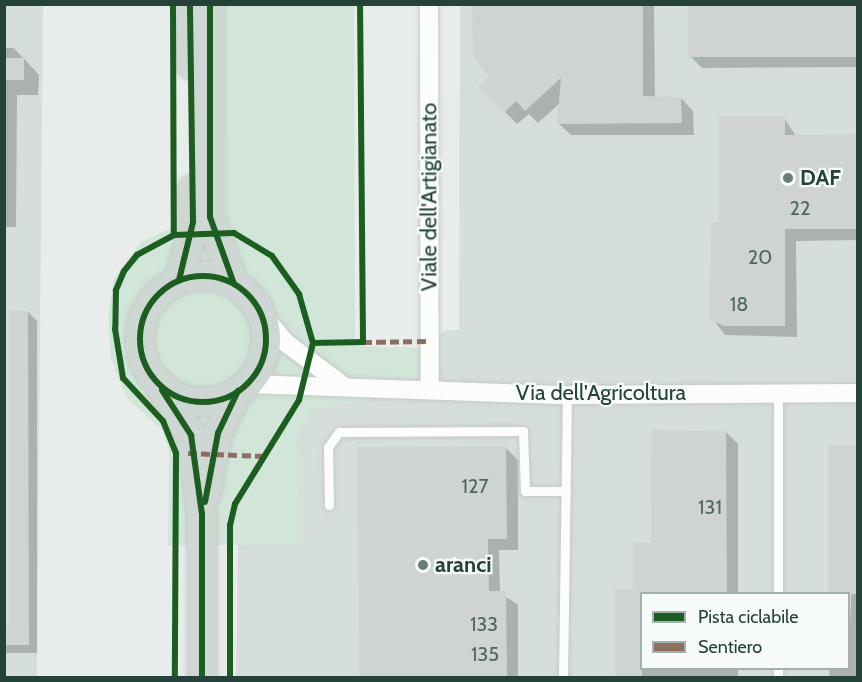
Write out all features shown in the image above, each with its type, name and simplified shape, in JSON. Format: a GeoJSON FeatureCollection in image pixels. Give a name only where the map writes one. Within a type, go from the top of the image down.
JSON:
{"type":"FeatureCollection","features":[{"type":"Feature","properties":{"kind":"main road"},"geometry":{"type":"LineString","coordinates":[[179,280],[193,222],[190,4]]}},
{"type":"Feature","properties":{"kind":"main road"},"geometry":{"type":"LineString","coordinates":[[202,514],[218,433],[265,350],[260,312],[234,284],[210,217],[210,4]]}},
{"type":"Feature","properties":{"kind":"main road"},"geometry":{"type":"LineString","coordinates":[[202,678],[202,514],[191,435],[147,370],[140,333],[154,299],[179,280],[197,276],[234,284]]}},
{"type":"Feature","properties":{"kind":"main road"},"geometry":{"type":"LineString","coordinates":[[159,385],[198,402],[243,388]]}},
{"type":"Feature","properties":{"kind":"street","name":"Viale dell'Artigianato"},"geometry":{"type":"LineString","coordinates":[[429,4],[430,390]]}},
{"type":"Feature","properties":{"kind":"street"},"geometry":{"type":"LineString","coordinates":[[260,312],[286,343],[345,387]]}},
{"type":"Feature","properties":{"kind":"street","name":"Via dell'Agricoltura"},"geometry":{"type":"LineString","coordinates":[[243,388],[345,387],[567,395],[858,393]]}},
{"type":"Feature","properties":{"kind":"lane"},"geometry":{"type":"LineString","coordinates":[[778,393],[778,592]]}},
{"type":"Feature","properties":{"kind":"lane"},"geometry":{"type":"LineString","coordinates":[[563,678],[567,395]]}},
{"type":"Feature","properties":{"kind":"lane"},"geometry":{"type":"LineString","coordinates":[[329,505],[328,447],[339,432],[523,431],[525,491],[566,491]]}},
{"type":"Feature","properties":{"kind":"shaded area"},"geometry":{"type":"Polygon","coordinates":[[[4,5],[43,5],[37,678],[4,677],[4,5]]]}},
{"type":"Feature","properties":{"kind":"shaded area"},"geometry":{"type":"Polygon","coordinates":[[[460,5],[857,5],[857,677],[236,678],[238,543],[297,543],[296,435],[311,409],[431,389],[426,348],[444,331],[459,330],[460,5]]]}},
{"type":"Feature","properties":{"kind":"green space"},"geometry":{"type":"Polygon","coordinates":[[[225,5],[354,5],[355,346],[426,348],[431,389],[311,409],[296,435],[297,544],[168,546],[169,451],[163,431],[126,397],[111,359],[108,317],[114,278],[141,242],[167,230],[226,227],[225,5]]]}},
{"type":"Feature","properties":{"kind":"building"},"geometry":{"type":"Polygon","coordinates":[[[472,4],[643,4],[643,96],[681,97],[682,123],[557,124],[561,78],[525,111],[516,101],[504,113],[478,87],[489,78],[473,55],[472,4]]]}},
{"type":"Feature","properties":{"kind":"building"},"geometry":{"type":"Polygon","coordinates":[[[688,4],[858,4],[858,57],[688,57],[688,4]]]}},
{"type":"Feature","properties":{"kind":"building"},"geometry":{"type":"Polygon","coordinates":[[[4,58],[24,58],[24,80],[4,80],[4,58]]]}},
{"type":"Feature","properties":{"kind":"building","name":"DAF"},"geometry":{"type":"Polygon","coordinates":[[[719,116],[785,116],[785,135],[858,134],[858,229],[785,229],[785,326],[724,326],[709,319],[711,222],[719,222],[719,116]]]}},
{"type":"Feature","properties":{"kind":"building"},"geometry":{"type":"Polygon","coordinates":[[[9,311],[28,311],[29,645],[4,645],[4,626],[9,626],[9,311]]]}},
{"type":"Feature","properties":{"kind":"building"},"geometry":{"type":"Polygon","coordinates":[[[652,430],[726,431],[727,592],[640,592],[640,670],[642,670],[642,678],[615,678],[615,589],[633,589],[633,543],[651,543],[652,430]]]}},
{"type":"Feature","properties":{"kind":"building"},"geometry":{"type":"Polygon","coordinates":[[[828,445],[858,445],[858,594],[828,592],[828,445]]]}},
{"type":"Feature","properties":{"kind":"building","name":"aranci"},"geometry":{"type":"Polygon","coordinates":[[[506,446],[507,539],[488,539],[489,591],[506,591],[507,678],[359,678],[357,447],[506,446]]]}},
{"type":"Feature","properties":{"kind":"marked path"},"geometry":{"type":"LineString","coordinates":[[363,342],[430,341]]}},
{"type":"Feature","properties":{"kind":"marked path"},"geometry":{"type":"LineString","coordinates":[[188,453],[264,456]]}},
{"type":"Feature","properties":{"kind":"cycle path"},"geometry":{"type":"LineString","coordinates":[[173,4],[174,235],[137,255],[124,271],[116,290],[115,329],[123,378],[163,421],[176,453],[175,678]]}},
{"type":"Feature","properties":{"kind":"cycle path"},"geometry":{"type":"LineString","coordinates":[[179,280],[193,222],[190,4]]}},
{"type":"Feature","properties":{"kind":"cycle path"},"geometry":{"type":"LineString","coordinates":[[210,4],[210,217],[234,284]]}},
{"type":"Feature","properties":{"kind":"cycle path"},"geometry":{"type":"LineString","coordinates":[[313,343],[363,342],[360,4]]}},
{"type":"Feature","properties":{"kind":"cycle path"},"geometry":{"type":"LineString","coordinates":[[174,235],[234,233],[272,256],[299,294],[313,343],[299,400],[235,504],[230,525],[230,678]]}},
{"type":"Feature","properties":{"kind":"cycle path"},"geometry":{"type":"LineString","coordinates":[[203,276],[227,281],[247,295],[261,315],[266,339],[261,363],[247,383],[227,397],[203,402],[179,397],[159,383],[145,363],[140,339],[145,315],[159,295],[179,281],[203,276]]}},
{"type":"Feature","properties":{"kind":"cycle path"},"geometry":{"type":"LineString","coordinates":[[162,390],[191,435],[202,514],[202,678]]}},
{"type":"Feature","properties":{"kind":"cycle path"},"geometry":{"type":"LineString","coordinates":[[205,502],[218,433],[238,391]]}},
{"type":"Feature","properties":{"kind":"place","name":"DAF"},"geometry":{"type":"Point","coordinates":[788,178]}},
{"type":"Feature","properties":{"kind":"place","name":"aranci"},"geometry":{"type":"Point","coordinates":[423,565]}}]}
